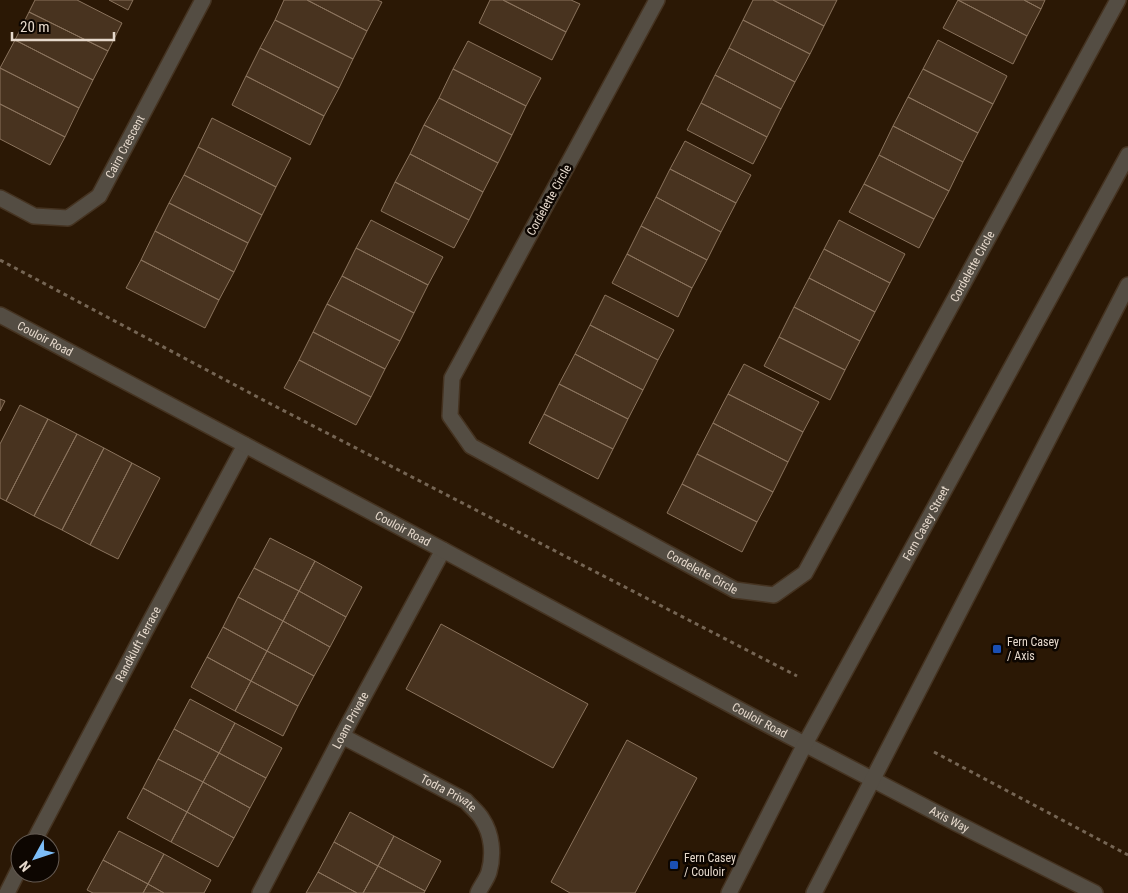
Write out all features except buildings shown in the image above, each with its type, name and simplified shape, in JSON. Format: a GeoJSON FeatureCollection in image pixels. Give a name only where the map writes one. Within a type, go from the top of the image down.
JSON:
{"type":"FeatureCollection","features":[{"type":"Feature","properties":{"kind":"street","name":"Cairn Crescent"},"geometry":{"type":"LineString","coordinates":[[0,198],[34,216],[68,218],[99,196],[203,0]]}},
{"type":"Feature","properties":{"kind":"street","name":"Cordelette Circle"},"geometry":{"type":"LineString","coordinates":[[658,0],[452,378],[450,416],[471,446],[734,590],[774,595],[805,573],[1118,0]]}},
{"type":"Feature","properties":{"kind":"street","name":"Fern Casey Street"},"geometry":{"type":"LineString","coordinates":[[728,893],[805,744],[1128,155]]}},
{"type":"Feature","properties":{"kind":"street"},"geometry":{"type":"LineString","coordinates":[[814,893],[1128,285]]}},
{"type":"Feature","properties":{"kind":"street","name":"Couloir Road"},"geometry":{"type":"LineString","coordinates":[[0,314],[805,744]]}},
{"type":"Feature","properties":{"kind":"street","name":"Randkluft Terrace"},"geometry":{"type":"LineString","coordinates":[[38,833],[246,445]]}},
{"type":"Feature","properties":{"kind":"street","name":"Loam Private"},"geometry":{"type":"LineString","coordinates":[[260,893],[342,736],[443,550]]}},
{"type":"Feature","properties":{"kind":"street","name":"Todra Private"},"geometry":{"type":"LineString","coordinates":[[342,736],[466,801],[476,811],[488,831],[492,846],[489,872],[478,893]]}},
{"type":"Feature","properties":{"kind":"street","name":"Axis Way"},"geometry":{"type":"LineString","coordinates":[[805,744],[1095,893]]}},
{"type":"Feature","properties":{"kind":"path"},"geometry":{"type":"LineString","coordinates":[[0,260],[274,406],[797,676]]}},
{"type":"Feature","properties":{"kind":"path"},"geometry":{"type":"LineString","coordinates":[[934,752],[1128,855]]}},
{"type":"Feature","properties":{"kind":"place","name":"Fern Casey / Axis"},"geometry":{"type":"Point","coordinates":[997,649]}},
{"type":"Feature","properties":{"kind":"place","name":"Fern Casey / Couloir"},"geometry":{"type":"Point","coordinates":[674,865]}}]}
